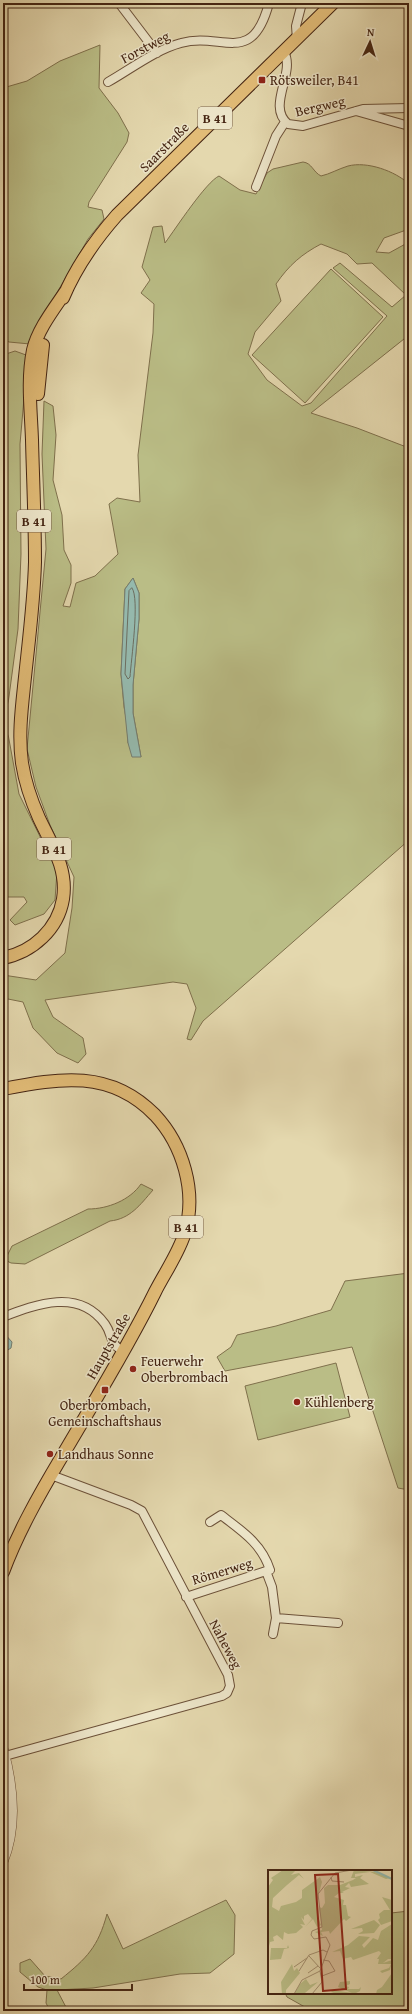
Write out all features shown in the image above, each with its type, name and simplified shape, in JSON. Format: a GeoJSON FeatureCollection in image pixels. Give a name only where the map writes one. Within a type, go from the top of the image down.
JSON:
{"type":"FeatureCollection","features":[{"type":"Feature","properties":{"kind":"main road","name":"Saarstraße"},"geometry":{"type":"LineString","coordinates":[[3,958],[20,953],[31,947],[48,931],[60,911],[64,888],[58,856],[39,818],[28,790],[20,744],[21,714],[34,570],[32,438],[29,399],[33,352],[41,331],[86,256],[112,221],[333,3]]}},
{"type":"Feature","properties":{"kind":"main road","name":"Hauptstraße"},"geometry":{"type":"LineString","coordinates":[[3,1089],[34,1083],[74,1079],[94,1081],[124,1092],[150,1110],[172,1139],[184,1165],[188,1189],[188,1217],[185,1232],[146,1311],[51,1475],[19,1534],[3,1572]]}},
{"type":"Feature","properties":{"kind":"street"},"geometry":{"type":"LineString","coordinates":[[119,3],[157,53]]}},
{"type":"Feature","properties":{"kind":"street","name":"Forstweg"},"geometry":{"type":"LineString","coordinates":[[108,82],[157,53],[187,41],[227,44],[243,42],[254,33],[262,21],[269,3]]}},
{"type":"Feature","properties":{"kind":"street"},"geometry":{"type":"LineString","coordinates":[[297,40],[296,26],[301,3]]}},
{"type":"Feature","properties":{"kind":"street","name":"Bergweg"},"geometry":{"type":"LineString","coordinates":[[284,52],[288,62],[281,105],[282,117],[285,122],[293,126],[303,126],[355,111],[409,126]]}},
{"type":"Feature","properties":{"kind":"street"},"geometry":{"type":"LineString","coordinates":[[355,111],[372,108],[409,108]]}},
{"type":"Feature","properties":{"kind":"street"},"geometry":{"type":"LineString","coordinates":[[256,187],[276,136],[285,122]]}},
{"type":"Feature","properties":{"kind":"street"},"geometry":{"type":"LineString","coordinates":[[3,1317],[30,1306],[45,1303],[65,1301],[77,1303],[90,1309],[104,1323],[113,1343],[123,1351]]}},
{"type":"Feature","properties":{"kind":"street","name":"Naheweg"},"geometry":{"type":"LineString","coordinates":[[4,1752],[227,1693],[230,1686],[230,1680],[142,1511],[131,1505],[51,1475]]}},
{"type":"Feature","properties":{"kind":"street"},"geometry":{"type":"LineString","coordinates":[[210,1522],[221,1515],[250,1538],[266,1558],[270,1570],[266,1571]]}},
{"type":"Feature","properties":{"kind":"street","name":"Römerweg"},"geometry":{"type":"LineString","coordinates":[[186,1596],[266,1571],[272,1587],[276,1618],[273,1634]]}},
{"type":"Feature","properties":{"kind":"street"},"geometry":{"type":"LineString","coordinates":[[276,1618],[338,1622]]}},
{"type":"Feature","properties":{"kind":"street"},"geometry":{"type":"LineString","coordinates":[[3,1862],[8,1848],[12,1824],[10,1786],[4,1752]]}},
{"type":"Feature","properties":{"kind":"green space"},"geometry":{"type":"Polygon","coordinates":[[[100,45],[99,88],[118,113],[129,133],[127,142],[89,202],[88,207],[102,210],[104,219],[88,239],[36,329],[30,344],[9,342],[3,339],[3,88],[27,81],[60,61],[100,45]]]}},
{"type":"Feature","properties":{"kind":"green space"},"geometry":{"type":"Polygon","coordinates":[[[303,162],[311,166],[321,176],[348,166],[364,165],[389,171],[409,184],[409,229],[384,238],[376,252],[389,253],[409,242],[409,335],[311,413],[357,428],[409,448],[409,840],[203,1021],[191,1040],[187,1039],[196,1008],[187,984],[173,982],[45,1000],[53,1017],[83,1038],[86,1054],[78,1063],[57,1053],[33,1028],[23,1002],[3,998],[3,975],[36,980],[65,953],[72,908],[74,877],[50,825],[36,787],[27,749],[46,549],[42,454],[44,401],[53,406],[56,435],[53,480],[62,515],[64,550],[71,565],[71,583],[63,606],[70,607],[76,583],[95,576],[118,554],[109,504],[117,498],[140,502],[138,455],[153,333],[154,304],[141,293],[150,280],[142,267],[153,227],[162,226],[165,243],[199,196],[213,180],[219,176],[240,190],[256,194],[267,173],[273,169],[303,162]],[[321,244],[296,261],[276,284],[281,301],[255,332],[248,354],[267,380],[302,406],[311,403],[387,316],[333,268],[340,263],[392,307],[406,295],[372,263],[357,264],[347,254],[321,244]],[[133,578],[125,589],[121,674],[128,743],[141,757],[133,713],[133,685],[139,619],[139,593],[133,578]]]}},
{"type":"Feature","properties":{"kind":"green space"},"geometry":{"type":"Polygon","coordinates":[[[331,269],[383,317],[305,403],[252,355],[331,269]]]}},
{"type":"Feature","properties":{"kind":"green space"},"geometry":{"type":"Polygon","coordinates":[[[15,351],[26,355],[27,364],[20,444],[21,554],[18,629],[8,704],[8,734],[19,794],[57,871],[55,900],[44,914],[15,925],[10,920],[27,902],[24,897],[3,897],[3,355],[15,351]]]}},
{"type":"Feature","properties":{"kind":"green space"},"geometry":{"type":"Polygon","coordinates":[[[141,1184],[153,1190],[144,1201],[129,1214],[117,1220],[110,1221],[25,1264],[11,1263],[5,1260],[12,1246],[88,1209],[96,1209],[111,1205],[125,1199],[141,1184]]]}},
{"type":"Feature","properties":{"kind":"green space"},"geometry":{"type":"Polygon","coordinates":[[[409,1273],[409,1490],[398,1488],[352,1347],[225,1371],[217,1357],[231,1347],[237,1335],[276,1326],[331,1310],[345,1281],[409,1273]]]}},
{"type":"Feature","properties":{"kind":"green space","name":"Kühlenberg"},"geometry":{"type":"Polygon","coordinates":[[[336,1363],[350,1417],[258,1440],[245,1386],[336,1363]]]}},
{"type":"Feature","properties":{"kind":"green space"},"geometry":{"type":"Polygon","coordinates":[[[226,1900],[235,1915],[234,1954],[210,1973],[180,1974],[93,1988],[57,1990],[68,2011],[50,2011],[46,2003],[47,1990],[38,1987],[20,1972],[20,1963],[30,1959],[45,1976],[61,1979],[85,1958],[95,1944],[104,1925],[107,1914],[123,1949],[226,1900]]]}},
{"type":"Feature","properties":{"kind":"green space"},"geometry":{"type":"Polygon","coordinates":[[[409,1911],[409,1948],[406,1950],[409,1956],[409,2011],[312,2011],[287,1997],[286,1994],[392,1994],[392,1913],[409,1911]]]}},
{"type":"Feature","properties":{"kind":"water"},"geometry":{"type":"Polygon","coordinates":[[[133,578],[139,593],[139,619],[133,685],[133,713],[141,757],[132,757],[128,743],[121,674],[125,589],[133,578]]]}},
{"type":"Feature","properties":{"kind":"water"},"geometry":{"type":"Polygon","coordinates":[[[3,1332],[12,1342],[11,1348],[3,1353],[3,1332]]]}},
{"type":"Feature","properties":{"kind":"place","name":"Rötsweiler, B41"},"geometry":{"type":"Point","coordinates":[262,80]}},
{"type":"Feature","properties":{"kind":"place","name":"Feuerwehr Oberbrombach"},"geometry":{"type":"Point","coordinates":[133,1369]}},
{"type":"Feature","properties":{"kind":"place","name":"Oberbrombach, Gemeinschaftshaus"},"geometry":{"type":"Point","coordinates":[105,1390]}},
{"type":"Feature","properties":{"kind":"place","name":"Kühlenberg"},"geometry":{"type":"Point","coordinates":[297,1402]}},
{"type":"Feature","properties":{"kind":"place","name":"Landhaus Sonne"},"geometry":{"type":"Point","coordinates":[50,1454]}}]}
